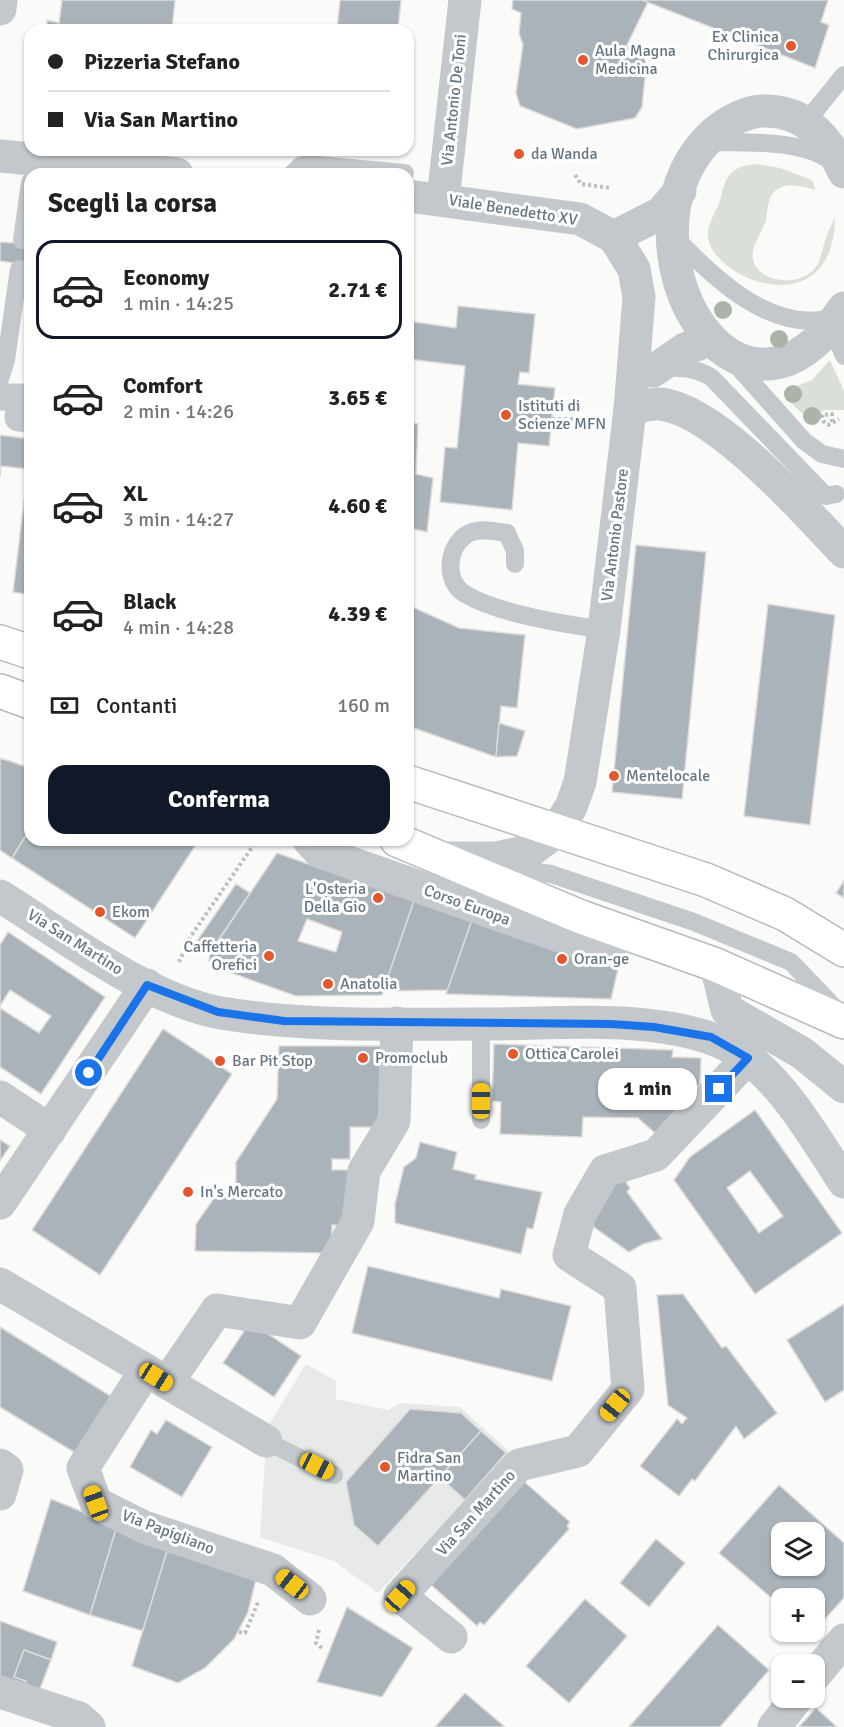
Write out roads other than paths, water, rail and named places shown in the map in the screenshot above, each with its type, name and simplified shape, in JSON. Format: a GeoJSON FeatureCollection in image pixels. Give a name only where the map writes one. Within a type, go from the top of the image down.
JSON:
{"type":"FeatureCollection","features":[{"type":"Feature","properties":{"kind":"main road"},"geometry":{"type":"LineString","coordinates":[[0,642],[24,650]]}},
{"type":"Feature","properties":{"kind":"main road"},"geometry":{"type":"LineString","coordinates":[[0,691],[24,700]]}},
{"type":"Feature","properties":{"kind":"main road"},"geometry":{"type":"LineString","coordinates":[[414,784],[706,880],[784,914],[844,950]]}},
{"type":"Feature","properties":{"kind":"main road","name":"Corso Europa"},"geometry":{"type":"LineString","coordinates":[[412,846],[514,890],[632,936],[716,965],[844,1022]]}},
{"type":"Feature","properties":{"kind":"street"},"geometry":{"type":"LineString","coordinates":[[0,9],[1,0]]}},
{"type":"Feature","properties":{"kind":"street","name":"Via Antonio De Toni"},"geometry":{"type":"LineString","coordinates":[[443,200],[465,0]]}},
{"type":"Feature","properties":{"kind":"street"},"geometry":{"type":"LineString","coordinates":[[838,317],[806,351],[766,364],[744,363],[719,347],[695,321],[683,292],[672,254],[672,234],[680,191],[690,164],[714,133],[734,120],[754,112],[783,113],[806,122],[830,148],[844,173]]}},
{"type":"Feature","properties":{"kind":"street"},"geometry":{"type":"LineString","coordinates":[[0,156],[24,168]]}},
{"type":"Feature","properties":{"kind":"street"},"geometry":{"type":"LineString","coordinates":[[614,237],[661,213],[680,191]]}},
{"type":"Feature","properties":{"kind":"street","name":"Viale Benedetto XV"},"geometry":{"type":"LineString","coordinates":[[414,197],[557,214],[580,219],[614,237]]}},
{"type":"Feature","properties":{"kind":"street","name":"Via Antonio Pastore"},"geometry":{"type":"LineString","coordinates":[[555,832],[571,807],[580,782],[638,387],[639,297],[634,269],[614,237]]}},
{"type":"Feature","properties":{"kind":"street"},"geometry":{"type":"LineString","coordinates":[[719,347],[685,349],[638,387],[659,403],[688,411],[760,465],[844,552]]}},
{"type":"Feature","properties":{"kind":"street"},"geometry":{"type":"LineString","coordinates":[[11,389],[21,398],[18,418],[24,418]]}},
{"type":"Feature","properties":{"kind":"street","name":"Corso Europa"},"geometry":{"type":"LineString","coordinates":[[443,858],[496,858],[531,851],[555,832]]}},
{"type":"Feature","properties":{"kind":"street","name":"Corso Europa"},"geometry":{"type":"LineString","coordinates":[[314,846],[320,852],[588,946],[632,936]]}},
{"type":"Feature","properties":{"kind":"street","name":"Via San Martino"},"geometry":{"type":"LineString","coordinates":[[0,896],[147,985],[218,1012],[284,1021],[611,1024],[654,1027],[711,1037],[748,1058],[771,1079],[790,1102],[844,1182]]}},
{"type":"Feature","properties":{"kind":"street"},"geometry":{"type":"LineString","coordinates":[[716,965],[727,1010],[802,1053],[844,1087]]}},
{"type":"Feature","properties":{"kind":"street"},"geometry":{"type":"LineString","coordinates":[[0,1203],[147,985]]}},
{"type":"Feature","properties":{"kind":"street"},"geometry":{"type":"LineString","coordinates":[[156,1377],[217,1310],[285,1323],[300,1323],[358,1221],[364,1171],[394,1120],[398,1023]]}},
{"type":"Feature","properties":{"kind":"street","name":"Via San Martino"},"geometry":{"type":"LineString","coordinates":[[451,1637],[400,1596],[519,1465],[578,1451],[628,1389],[620,1288],[569,1255],[580,1214],[605,1171],[656,1155],[748,1058]]}},
{"type":"Feature","properties":{"kind":"street"},"geometry":{"type":"LineString","coordinates":[[0,1097],[50,1130]]}},
{"type":"Feature","properties":{"kind":"street"},"geometry":{"type":"LineString","coordinates":[[0,1284],[266,1441]]}},
{"type":"Feature","properties":{"kind":"street","name":"Via Papigliano"},"geometry":{"type":"LineString","coordinates":[[156,1377],[83,1468],[96,1503],[144,1527],[273,1570],[310,1599]]}},
{"type":"Feature","properties":{"kind":"street"},"geometry":{"type":"LineString","coordinates":[[0,1465],[7,1470],[0,1494]]}},
{"type":"Feature","properties":{"kind":"street"},"geometry":{"type":"LineString","coordinates":[[825,1663],[844,1640]]}},
{"type":"Feature","properties":{"kind":"street"},"geometry":{"type":"LineString","coordinates":[[0,1692],[79,1718],[89,1727]]}},
{"type":"Feature","properties":{"kind":"street"},"geometry":{"type":"LineString","coordinates":[[774,1727],[789,1708]]}},
{"type":"Feature","properties":{"kind":"lane"},"geometry":{"type":"LineString","coordinates":[[806,122],[844,75]]}},
{"type":"Feature","properties":{"kind":"lane"},"geometry":{"type":"LineString","coordinates":[[705,142],[798,147],[820,154],[844,173]]}},
{"type":"Feature","properties":{"kind":"lane"},"geometry":{"type":"LineString","coordinates":[[298,168],[307,164],[351,168]]}},
{"type":"Feature","properties":{"kind":"lane"},"geometry":{"type":"LineString","coordinates":[[22,240],[24,226]]}},
{"type":"Feature","properties":{"kind":"lane"},"geometry":{"type":"LineString","coordinates":[[672,234],[704,268],[778,316],[794,321],[813,322],[838,317],[844,356]]}},
{"type":"Feature","properties":{"kind":"lane"},"geometry":{"type":"LineString","coordinates":[[11,389],[3,359],[19,269]]}},
{"type":"Feature","properties":{"kind":"lane"},"geometry":{"type":"LineString","coordinates":[[719,347],[804,441],[822,454],[844,459]]}},
{"type":"Feature","properties":{"kind":"lane"},"geometry":{"type":"LineString","coordinates":[[638,387],[666,368],[686,368],[704,373],[826,496],[836,494]]}},
{"type":"Feature","properties":{"kind":"lane"},"geometry":{"type":"LineString","coordinates":[[515,564],[515,551],[507,533],[488,530],[467,534],[453,548],[451,578],[458,590],[498,607],[564,624],[604,630]]}},
{"type":"Feature","properties":{"kind":"lane"},"geometry":{"type":"LineString","coordinates":[[443,858],[551,874],[694,922],[791,962],[844,1017]]}},
{"type":"Feature","properties":{"kind":"lane"},"geometry":{"type":"LineString","coordinates":[[481,1024],[482,1120]]}},
{"type":"Feature","properties":{"kind":"lane"},"geometry":{"type":"LineString","coordinates":[[266,1441],[334,1475]]}},
{"type":"Feature","properties":{"kind":"place","name":"Ex Clinica Chirurgica"},"geometry":{"type":"Point","coordinates":[791,46]}},
{"type":"Feature","properties":{"kind":"place","name":"Aula Magna Medicina"},"geometry":{"type":"Point","coordinates":[583,60]}},
{"type":"Feature","properties":{"kind":"place","name":"da Wanda"},"geometry":{"type":"Point","coordinates":[519,154]}},
{"type":"Feature","properties":{"kind":"place","name":"Istituti di Scienze MFN"},"geometry":{"type":"Point","coordinates":[506,415]}},
{"type":"Feature","properties":{"kind":"place","name":"Mentelocale"},"geometry":{"type":"Point","coordinates":[614,776]}},
{"type":"Feature","properties":{"kind":"place","name":"L'Osteria Della Gio"},"geometry":{"type":"Point","coordinates":[378,898]}},
{"type":"Feature","properties":{"kind":"place","name":"Ekom"},"geometry":{"type":"Point","coordinates":[100,912]}},
{"type":"Feature","properties":{"kind":"place","name":"Caffetteria Orefici"},"geometry":{"type":"Point","coordinates":[269,956]}},
{"type":"Feature","properties":{"kind":"place","name":"Oran-ge"},"geometry":{"type":"Point","coordinates":[562,959]}},
{"type":"Feature","properties":{"kind":"place","name":"Anatolia"},"geometry":{"type":"Point","coordinates":[328,984]}},
{"type":"Feature","properties":{"kind":"place","name":"Ottica Carolei"},"geometry":{"type":"Point","coordinates":[513,1054]}},
{"type":"Feature","properties":{"kind":"place","name":"Promoclub"},"geometry":{"type":"Point","coordinates":[363,1058]}},
{"type":"Feature","properties":{"kind":"place","name":"Bar Pit Stop"},"geometry":{"type":"Point","coordinates":[220,1061]}},
{"type":"Feature","properties":{"kind":"place","name":"In's Mercato"},"geometry":{"type":"Point","coordinates":[188,1192]}},
{"type":"Feature","properties":{"kind":"place","name":"Fidra San Martino"},"geometry":{"type":"Point","coordinates":[385,1467]}}]}
